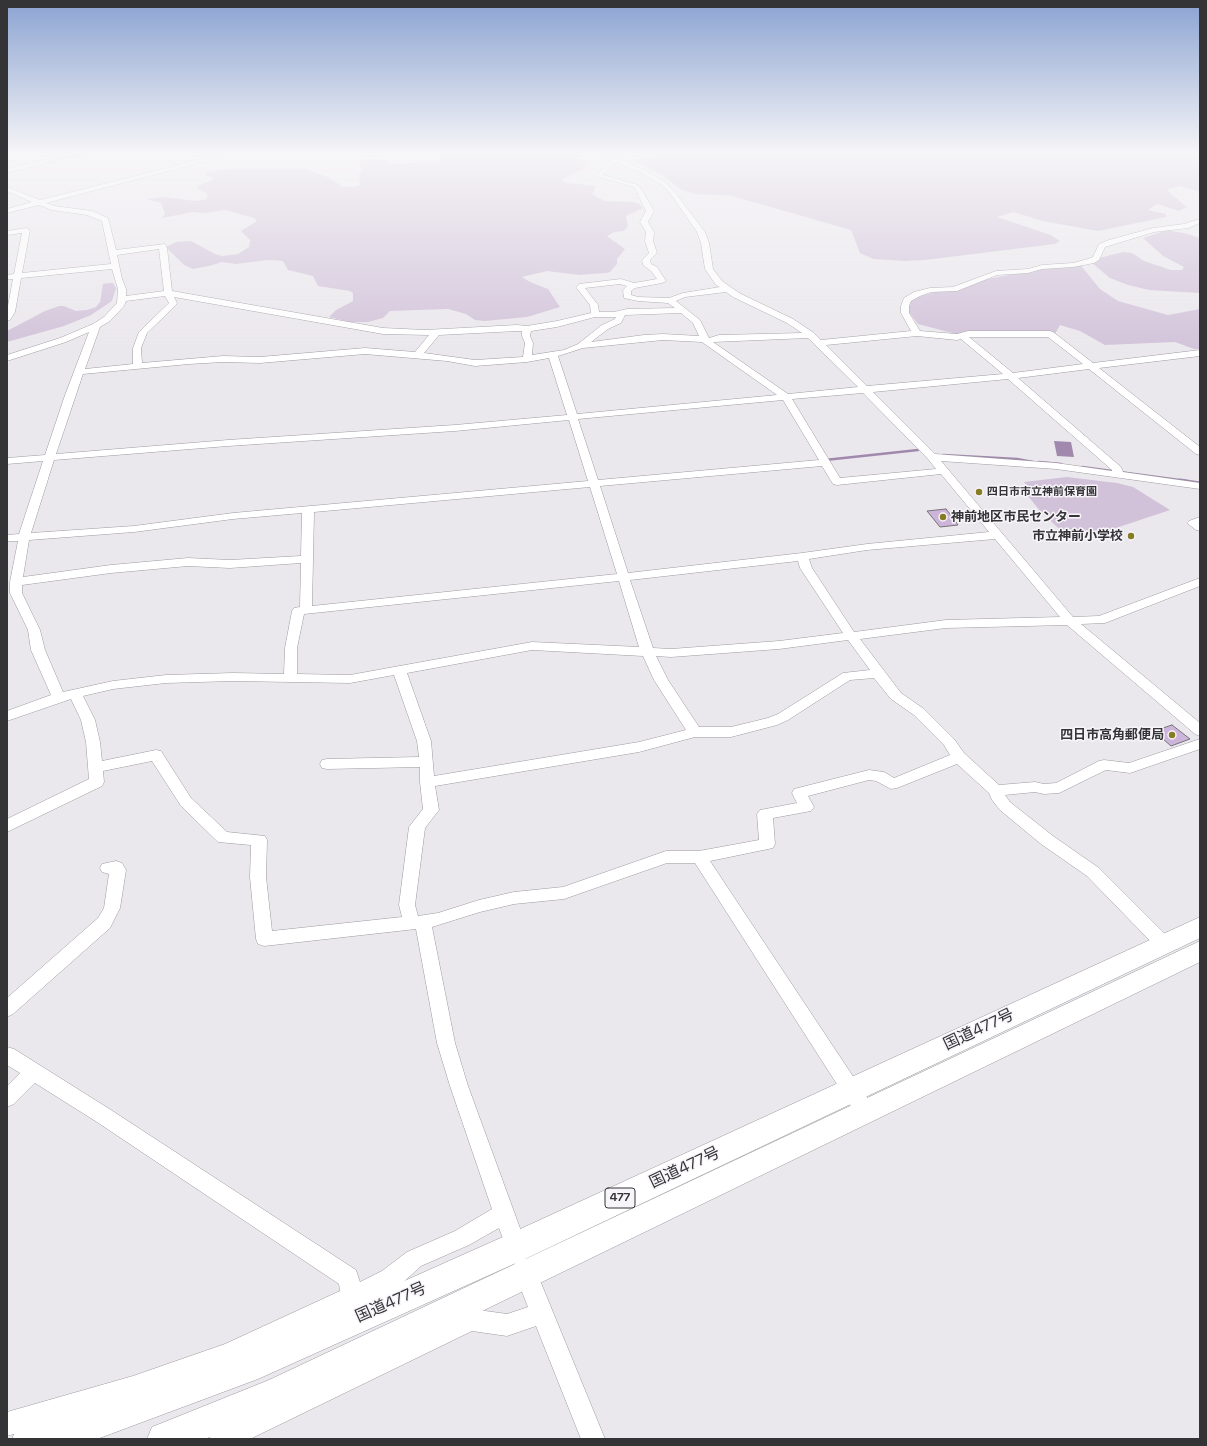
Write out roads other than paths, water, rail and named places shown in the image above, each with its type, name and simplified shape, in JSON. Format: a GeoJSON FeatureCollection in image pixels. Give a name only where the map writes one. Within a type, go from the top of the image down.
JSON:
{"type":"FeatureCollection","features":[{"type":"Feature","properties":{"kind":"highway","name":"国道477号"},"geometry":{"type":"LineString","coordinates":[[164,1439],[279,1392],[525,1273],[1164,944],[1200,927]]}},
{"type":"Feature","properties":{"kind":"highway","name":"国道477号"},"geometry":{"type":"LineString","coordinates":[[28,1439],[98,1422],[247,1368],[354,1308],[516,1247],[858,1101],[1200,951]]}},
{"type":"Feature","properties":{"kind":"street"},"geometry":{"type":"LineString","coordinates":[[7,358],[63,340],[96,326],[108,319],[121,304],[122,289],[118,279],[104,219]]}},
{"type":"Feature","properties":{"kind":"street"},"geometry":{"type":"LineString","coordinates":[[595,314],[594,305],[580,288],[582,286],[621,281],[633,286],[662,281],[654,269],[647,265],[646,260],[653,253],[650,241],[650,232],[644,222],[645,219]]}},
{"type":"Feature","properties":{"kind":"street"},"geometry":{"type":"LineString","coordinates":[[692,219],[701,232],[705,242],[709,269],[726,289],[790,321],[820,343],[932,457],[1071,622],[1200,731]]}},
{"type":"Feature","properties":{"kind":"street"},"geometry":{"type":"LineString","coordinates":[[917,333],[905,313],[905,306],[907,300],[917,294],[930,290],[954,289],[996,273],[1028,271],[1042,267],[1067,266],[1091,261],[1096,258],[1102,246],[1107,244],[1153,230],[1184,226],[1200,220]]}},
{"type":"Feature","properties":{"kind":"street"},"geometry":{"type":"LineString","coordinates":[[7,233],[26,230],[11,312],[7,318]]}},
{"type":"Feature","properties":{"kind":"street"},"geometry":{"type":"LineString","coordinates":[[113,253],[162,246],[168,292],[173,302],[143,332],[137,348],[138,365]]}},
{"type":"Feature","properties":{"kind":"street"},"geometry":{"type":"LineString","coordinates":[[7,277],[116,266]]}},
{"type":"Feature","properties":{"kind":"street"},"geometry":{"type":"LineString","coordinates":[[633,286],[626,293],[630,298],[670,301],[683,295],[726,289]]}},
{"type":"Feature","properties":{"kind":"street"},"geometry":{"type":"LineString","coordinates":[[122,298],[168,292],[383,331],[437,332],[527,328],[558,324],[595,314],[605,315],[682,310]]}},
{"type":"Feature","properties":{"kind":"street"},"geometry":{"type":"LineString","coordinates":[[670,301],[697,322],[705,340],[786,397],[836,482],[944,471]]}},
{"type":"Feature","properties":{"kind":"street"},"geometry":{"type":"LineString","coordinates":[[581,346],[618,321],[622,314]]}},
{"type":"Feature","properties":{"kind":"street"},"geometry":{"type":"LineString","coordinates":[[605,315],[610,325]]}},
{"type":"Feature","properties":{"kind":"street"},"geometry":{"type":"LineString","coordinates":[[59,698],[38,650],[34,630],[16,593],[16,582],[24,537],[49,457],[96,326]]}},
{"type":"Feature","properties":{"kind":"street"},"geometry":{"type":"LineString","coordinates":[[527,328],[526,336],[529,343],[527,359]]}},
{"type":"Feature","properties":{"kind":"street"},"geometry":{"type":"LineString","coordinates":[[417,355],[437,332]]}},
{"type":"Feature","properties":{"kind":"street"},"geometry":{"type":"LineString","coordinates":[[820,343],[917,333],[957,337],[968,334],[1050,334],[1200,452]]}},
{"type":"Feature","properties":{"kind":"street"},"geometry":{"type":"LineString","coordinates":[[79,372],[138,365],[223,359],[283,358],[365,351],[417,355],[476,363],[527,359],[553,355],[581,346],[663,337],[705,340],[719,338],[770,336],[791,337],[811,335]]}},
{"type":"Feature","properties":{"kind":"street"},"geometry":{"type":"LineString","coordinates":[[963,336],[1118,472]]}},
{"type":"Feature","properties":{"kind":"street"},"geometry":{"type":"LineString","coordinates":[[7,461],[228,443],[455,428],[1010,376],[1200,353]]}},
{"type":"Feature","properties":{"kind":"street"},"geometry":{"type":"LineString","coordinates":[[553,355],[574,416],[648,652],[661,680],[695,732]]}},
{"type":"Feature","properties":{"kind":"street"},"geometry":{"type":"LineString","coordinates":[[932,457],[1024,463],[1118,472],[1200,486]]}},
{"type":"Feature","properties":{"kind":"street"},"geometry":{"type":"LineString","coordinates":[[7,538],[134,529],[233,516],[825,461]]}},
{"type":"Feature","properties":{"kind":"street"},"geometry":{"type":"LineString","coordinates":[[306,610],[308,510]]}},
{"type":"Feature","properties":{"kind":"street"},"geometry":{"type":"LineString","coordinates":[[1200,520],[1193,524],[1200,528]]}},
{"type":"Feature","properties":{"kind":"street"},"geometry":{"type":"LineString","coordinates":[[290,679],[291,648],[298,612],[306,610],[625,577],[802,557],[867,547],[999,536]]}},
{"type":"Feature","properties":{"kind":"street"},"geometry":{"type":"LineString","coordinates":[[802,557],[806,568],[851,636],[896,696],[919,712],[949,742],[959,757],[996,791],[996,796],[1005,806],[1046,840],[1093,872],[1164,944]]}},
{"type":"Feature","properties":{"kind":"street"},"geometry":{"type":"LineString","coordinates":[[16,582],[110,569],[188,562],[230,564],[307,559]]}},
{"type":"Feature","properties":{"kind":"street"},"geometry":{"type":"LineString","coordinates":[[7,716],[75,693],[114,685],[166,680],[233,677],[350,679],[532,646],[671,653],[771,646],[946,624],[1071,622],[1101,620],[1200,582]]}},
{"type":"Feature","properties":{"kind":"street"},"geometry":{"type":"LineString","coordinates":[[399,670],[424,741],[431,810],[417,827],[407,905],[418,923],[446,1043],[459,1086],[525,1273],[593,1439]]}},
{"type":"Feature","properties":{"kind":"street"},"geometry":{"type":"LineString","coordinates":[[427,782],[639,747],[695,732],[731,732],[772,722],[783,717],[848,676],[878,674]]}},
{"type":"Feature","properties":{"kind":"street"},"geometry":{"type":"LineString","coordinates":[[7,826],[97,782],[93,742],[88,720],[75,693]]}},
{"type":"Feature","properties":{"kind":"street"},"geometry":{"type":"LineString","coordinates":[[996,791],[1035,787],[1044,789],[1059,788],[1104,765],[1130,768],[1200,744]]}},
{"type":"Feature","properties":{"kind":"street"},"geometry":{"type":"LineString","coordinates":[[96,767],[156,755],[186,802],[223,838],[259,840],[258,877],[264,939],[438,920],[479,906],[514,898],[564,892],[666,857],[699,857],[767,844],[765,814],[806,807],[800,793],[869,775],[878,776],[890,784],[897,784],[959,757]]}},
{"type":"Feature","properties":{"kind":"street"},"geometry":{"type":"LineString","coordinates":[[327,764],[427,762]]}},
{"type":"Feature","properties":{"kind":"street"},"geometry":{"type":"LineString","coordinates":[[699,857],[858,1101]]}},
{"type":"Feature","properties":{"kind":"street"},"geometry":{"type":"LineString","coordinates":[[7,1009],[104,923],[112,908],[118,870],[116,867],[108,868]]}},
{"type":"Feature","properties":{"kind":"street"},"geometry":{"type":"LineString","coordinates":[[7,1055],[104,1116],[348,1278],[354,1308]]}},
{"type":"Feature","properties":{"kind":"street"},"geometry":{"type":"LineString","coordinates":[[7,1098],[34,1072]]}},
{"type":"Feature","properties":{"kind":"street"},"geometry":{"type":"LineString","coordinates":[[7,1424],[133,1387],[354,1308],[414,1259],[462,1238],[505,1214]]}},
{"type":"Feature","properties":{"kind":"street"},"geometry":{"type":"LineString","coordinates":[[221,1439],[471,1320],[507,1326],[542,1313]]}},
{"type":"Feature","properties":{"kind":"waterway"},"geometry":{"type":"LineString","coordinates":[[825,460],[918,450]]}},
{"type":"Feature","properties":{"kind":"waterway"},"geometry":{"type":"LineString","coordinates":[[943,455],[1017,459],[1033,462]]}},
{"type":"Feature","properties":{"kind":"waterway"},"geometry":{"type":"LineString","coordinates":[[1039,462],[1061,464]]}},
{"type":"Feature","properties":{"kind":"waterway"},"geometry":{"type":"LineString","coordinates":[[1082,467],[1184,481]]}},
{"type":"Feature","properties":{"kind":"waterway"},"geometry":{"type":"LineString","coordinates":[[1180,480],[1184,481]]}},
{"type":"Feature","properties":{"kind":"waterway"},"geometry":{"type":"LineString","coordinates":[[1184,481],[1200,483]]}},
{"type":"Feature","properties":{"kind":"place","name":"四日市市立神前保育園"},"geometry":{"type":"Point","coordinates":[979,492]}},
{"type":"Feature","properties":{"kind":"place","name":"神前地区市民センター"},"geometry":{"type":"Point","coordinates":[943,517]}},
{"type":"Feature","properties":{"kind":"place","name":"市立神前小学校"},"geometry":{"type":"Point","coordinates":[1131,536]}},
{"type":"Feature","properties":{"kind":"place","name":"四日市高角郵便局"},"geometry":{"type":"Point","coordinates":[1172,735]}}]}
